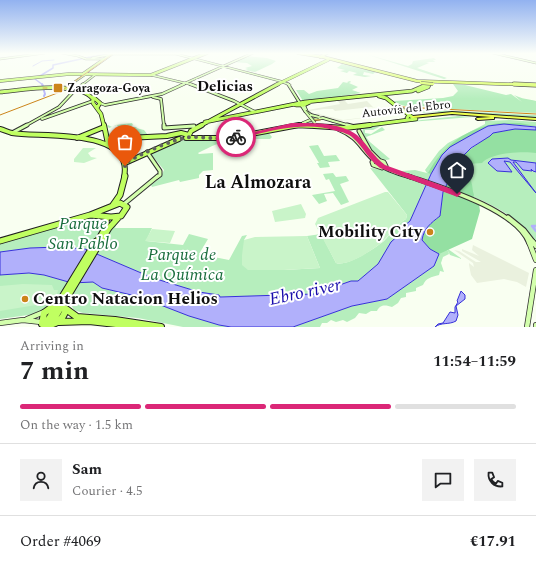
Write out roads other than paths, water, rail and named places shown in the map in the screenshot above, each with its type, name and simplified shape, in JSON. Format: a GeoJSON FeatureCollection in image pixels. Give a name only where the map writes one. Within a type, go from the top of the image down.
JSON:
{"type":"FeatureCollection","features":[{"type":"Feature","properties":{"kind":"highway"},"geometry":{"type":"LineString","coordinates":[[362,68],[420,82],[536,85]]}},
{"type":"Feature","properties":{"kind":"highway"},"geometry":{"type":"LineString","coordinates":[[363,68],[431,85],[444,83],[536,85]]}},
{"type":"Feature","properties":{"kind":"highway","name":"Autovía del Ebro"},"geometry":{"type":"LineString","coordinates":[[413,117],[454,113],[536,119]]}},
{"type":"Feature","properties":{"kind":"highway","name":"Autovía del Ebro"},"geometry":{"type":"LineString","coordinates":[[413,117],[449,115],[536,119]]}},
{"type":"Feature","properties":{"kind":"highway"},"geometry":{"type":"LineString","coordinates":[[478,119],[514,119]]}},
{"type":"Feature","properties":{"kind":"main road"},"geometry":{"type":"LineString","coordinates":[[66,88],[92,68]]}},
{"type":"Feature","properties":{"kind":"main road"},"geometry":{"type":"LineString","coordinates":[[151,75],[169,68]]}},
{"type":"Feature","properties":{"kind":"main road"},"geometry":{"type":"LineString","coordinates":[[36,120],[87,104],[162,96],[186,83],[219,68]]}},
{"type":"Feature","properties":{"kind":"main road"},"geometry":{"type":"LineString","coordinates":[[236,68],[289,84],[309,114],[352,126],[376,160]]}},
{"type":"Feature","properties":{"kind":"main road"},"geometry":{"type":"LineString","coordinates":[[283,82],[307,68]]}},
{"type":"Feature","properties":{"kind":"main road"},"geometry":{"type":"LineString","coordinates":[[188,136],[191,131],[241,102],[310,68]]}},
{"type":"Feature","properties":{"kind":"main road"},"geometry":{"type":"LineString","coordinates":[[1,81],[69,74],[151,75],[186,83],[241,102],[255,112]]}},
{"type":"Feature","properties":{"kind":"main road"},"geometry":{"type":"LineString","coordinates":[[14,133],[59,106],[96,74]]}},
{"type":"Feature","properties":{"kind":"main road"},"geometry":{"type":"LineString","coordinates":[[402,78],[421,84],[417,91]]}},
{"type":"Feature","properties":{"kind":"main road"},"geometry":{"type":"LineString","coordinates":[[124,163],[169,142],[174,137],[210,120],[304,105],[417,91],[428,84],[444,83]]}},
{"type":"Feature","properties":{"kind":"main road"},"geometry":{"type":"LineString","coordinates":[[381,96],[417,91],[431,85]]}},
{"type":"Feature","properties":{"kind":"main road"},"geometry":{"type":"LineString","coordinates":[[0,92],[45,88],[77,89],[86,93],[98,104],[103,129],[109,142],[124,163],[125,169],[120,195],[104,213],[107,228]]}},
{"type":"Feature","properties":{"kind":"main road"},"geometry":{"type":"LineString","coordinates":[[162,96],[165,123],[167,127]]}},
{"type":"Feature","properties":{"kind":"main road"},"geometry":{"type":"LineString","coordinates":[[381,96],[396,104]]}},
{"type":"Feature","properties":{"kind":"main road"},"geometry":{"type":"LineString","coordinates":[[388,96],[413,117]]}},
{"type":"Feature","properties":{"kind":"main road"},"geometry":{"type":"LineString","coordinates":[[210,120],[304,105]]}},
{"type":"Feature","properties":{"kind":"main road"},"geometry":{"type":"LineString","coordinates":[[304,105],[310,120],[350,134],[385,167]]}},
{"type":"Feature","properties":{"kind":"main road"},"geometry":{"type":"LineString","coordinates":[[303,123],[319,117]]}},
{"type":"Feature","properties":{"kind":"main road","name":"Autovía del Ebro"},"geometry":{"type":"LineString","coordinates":[[352,126],[403,121],[413,117]]}},
{"type":"Feature","properties":{"kind":"main road","name":"Autovía del Ebro"},"geometry":{"type":"LineString","coordinates":[[352,126],[413,117]]}},
{"type":"Feature","properties":{"kind":"main road"},"geometry":{"type":"LineString","coordinates":[[147,152],[188,136],[230,137],[281,125],[303,123],[315,123],[340,127]]}},
{"type":"Feature","properties":{"kind":"main road"},"geometry":{"type":"LineString","coordinates":[[167,127],[201,124]]}},
{"type":"Feature","properties":{"kind":"main road"},"geometry":{"type":"LineString","coordinates":[[183,133],[188,136],[226,139],[292,125],[321,125]]}},
{"type":"Feature","properties":{"kind":"main road"},"geometry":{"type":"LineString","coordinates":[[167,127],[193,126],[195,127],[194,128]]}},
{"type":"Feature","properties":{"kind":"main road"},"geometry":{"type":"LineString","coordinates":[[330,127],[352,126]]}},
{"type":"Feature","properties":{"kind":"main road","name":"Autovía del Ebro"},"geometry":{"type":"LineString","coordinates":[[350,134],[358,133],[360,128],[364,126]]}},
{"type":"Feature","properties":{"kind":"main road"},"geometry":{"type":"LineString","coordinates":[[0,129],[14,133],[63,134],[112,149],[124,163]]}},
{"type":"Feature","properties":{"kind":"main road"},"geometry":{"type":"LineString","coordinates":[[77,138],[103,129]]}},
{"type":"Feature","properties":{"kind":"main road"},"geometry":{"type":"LineString","coordinates":[[109,142],[123,139],[174,137]]}},
{"type":"Feature","properties":{"kind":"main road"},"geometry":{"type":"LineString","coordinates":[[92,142],[109,142],[136,138],[174,137],[179,140]]}},
{"type":"Feature","properties":{"kind":"main road"},"geometry":{"type":"LineString","coordinates":[[0,241],[90,215],[110,206],[123,203],[160,175],[160,171],[147,152]]}},
{"type":"Feature","properties":{"kind":"main road"},"geometry":{"type":"LineString","coordinates":[[376,160],[372,163],[374,166],[385,167],[490,205],[507,216],[524,230],[536,246]]}},
{"type":"Feature","properties":{"kind":"main road"},"geometry":{"type":"LineString","coordinates":[[46,326],[63,303],[107,228],[127,209],[120,195]]}},
{"type":"Feature","properties":{"kind":"main road"},"geometry":{"type":"LineString","coordinates":[[472,199],[497,211],[517,227],[531,244],[536,260]]}},
{"type":"Feature","properties":{"kind":"main road"},"geometry":{"type":"LineString","coordinates":[[90,215],[112,218],[120,216]]}},
{"type":"Feature","properties":{"kind":"main road"},"geometry":{"type":"LineString","coordinates":[[528,327],[536,270]]}},
{"type":"Feature","properties":{"kind":"main road"},"geometry":{"type":"LineString","coordinates":[[0,323],[23,320],[63,303]]}},
{"type":"Feature","properties":{"kind":"main road"},"geometry":{"type":"LineString","coordinates":[[59,322],[64,316],[63,303]]}},
{"type":"Feature","properties":{"kind":"main road"},"geometry":{"type":"LineString","coordinates":[[63,303],[77,317],[122,321],[161,327]]}},
{"type":"Feature","properties":{"kind":"main road"},"geometry":{"type":"LineString","coordinates":[[46,326],[42,317],[47,310]]}},
{"type":"Feature","properties":{"kind":"main road"},"geometry":{"type":"LineString","coordinates":[[23,320],[46,326],[68,320],[143,327]]}},
{"type":"Feature","properties":{"kind":"water"},"geometry":{"type":"Polygon","coordinates":[[[504,124],[536,127],[536,130],[515,129],[493,133],[471,148],[459,160],[443,192],[440,216],[428,226],[424,232],[422,240],[430,249],[439,254],[434,266],[387,299],[352,306],[293,327],[231,327],[189,316],[140,297],[102,288],[93,282],[72,283],[44,275],[29,273],[0,275],[0,252],[30,248],[59,247],[85,249],[153,278],[199,292],[219,295],[220,297],[314,294],[351,281],[358,281],[378,264],[391,242],[401,233],[403,227],[410,221],[431,174],[442,155],[450,147],[488,126],[504,124]]]}},
{"type":"Feature","properties":{"kind":"water"},"geometry":{"type":"Polygon","coordinates":[[[508,158],[511,160],[536,163],[536,172],[531,169],[532,171],[523,170],[516,162],[513,162],[536,193],[510,162],[504,161],[512,172],[497,171],[488,163],[492,159],[508,158]]]}},
{"type":"Feature","properties":{"kind":"water"},"geometry":{"type":"Polygon","coordinates":[[[461,291],[465,295],[465,299],[456,306],[458,315],[456,321],[435,327],[438,324],[443,323],[450,312],[455,313],[455,307],[461,291]]]}},
{"type":"Feature","properties":{"kind":"waterway"},"geometry":{"type":"LineString","coordinates":[[42,84],[35,79],[53,68]]}},
{"type":"Feature","properties":{"kind":"waterway"},"geometry":{"type":"LineString","coordinates":[[42,84],[45,94],[44,96]]}},
{"type":"Feature","properties":{"kind":"waterway"},"geometry":{"type":"LineString","coordinates":[[536,226],[532,226],[536,231]]}},
{"type":"Feature","properties":{"kind":"tram line"},"geometry":{"type":"LineString","coordinates":[[0,115],[60,92],[93,68]]}},
{"type":"Feature","properties":{"kind":"railway"},"geometry":{"type":"LineString","coordinates":[[403,107],[536,114]]}},
{"type":"Feature","properties":{"kind":"railway"},"geometry":{"type":"LineString","coordinates":[[313,120],[320,120]]}},
{"type":"Feature","properties":{"kind":"place","name":"Zaragoza-Goya"},"geometry":{"type":"Point","coordinates":[58,88]}},
{"type":"Feature","properties":{"kind":"place","name":"Mobility City"},"geometry":{"type":"Point","coordinates":[430,232]}},
{"type":"Feature","properties":{"kind":"place","name":"Centro Natacion Helios"},"geometry":{"type":"Point","coordinates":[25,299]}},
{"type":"Feature","properties":{"kind":"district","name":"Delicias"},"geometry":{"type":"Point","coordinates":[225,86]}},
{"type":"Feature","properties":{"kind":"district","name":"La Almozara"},"geometry":{"type":"Point","coordinates":[258,182]}},
{"type":"Feature","properties":{"kind":"park label","name":"Parque San Pablo"},"geometry":{"type":"Point","coordinates":[83,234]}},
{"type":"Feature","properties":{"kind":"park label","name":"Parque de La Química"},"geometry":{"type":"Point","coordinates":[182,265]}},
{"type":"Feature","properties":{"kind":"water label","name":"Ebro river"},"geometry":{"type":"Point","coordinates":[305,292]}}]}
